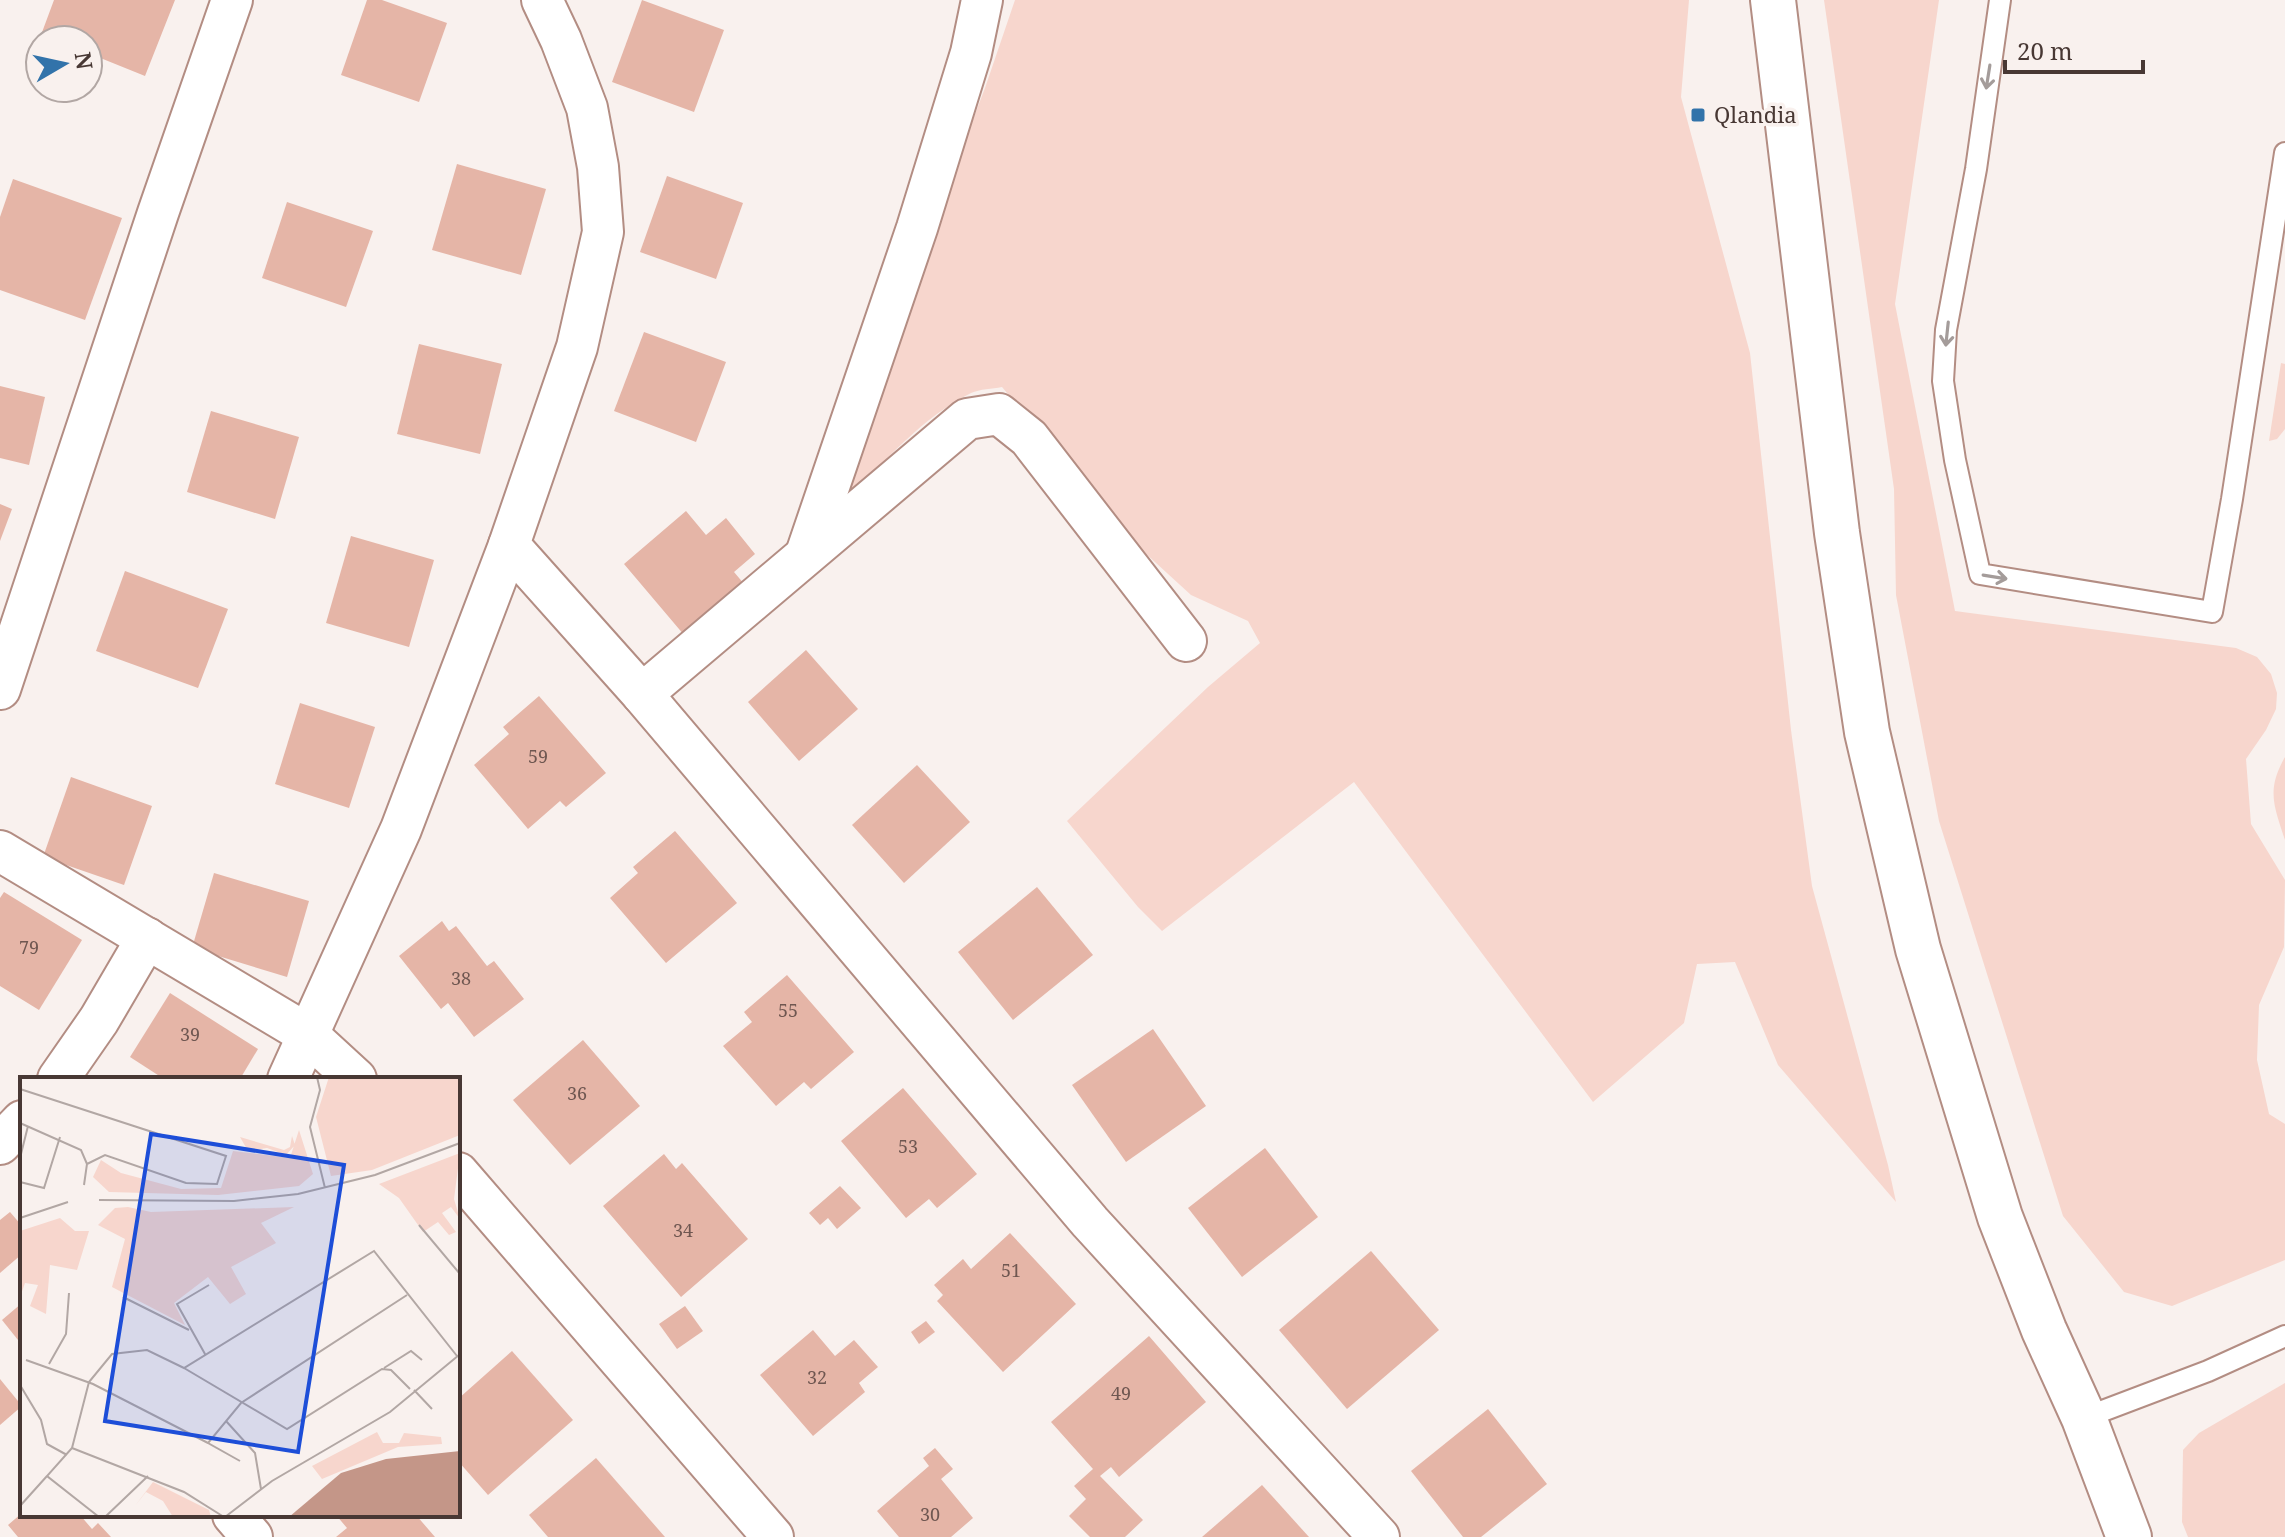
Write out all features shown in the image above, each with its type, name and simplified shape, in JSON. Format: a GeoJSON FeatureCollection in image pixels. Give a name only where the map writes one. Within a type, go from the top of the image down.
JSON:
{"type":"FeatureCollection","features":[{"type":"Feature","properties":{"kind":"main road"},"geometry":{"type":"LineString","coordinates":[[1773,0],[1837,533],[1867,732],[1918,949],[2000,1217],[2044,1330],[2084,1418],[2129,1537]]}},
{"type":"Feature","properties":{"kind":"street"},"geometry":{"type":"LineString","coordinates":[[0,689],[232,0]]}},
{"type":"Feature","properties":{"kind":"street"},"geometry":{"type":"LineString","coordinates":[[289,1077],[401,829],[509,545],[577,347],[603,232],[598,167],[587,108],[542,0]]}},
{"type":"Feature","properties":{"kind":"street"},"geometry":{"type":"LineString","coordinates":[[806,554],[917,228],[971,53],[982,0]]}},
{"type":"Feature","properties":{"kind":"street"},"geometry":{"type":"LineString","coordinates":[[642,694],[967,419],[999,414],[1029,438],[1186,641]]}},
{"type":"Feature","properties":{"kind":"street"},"geometry":{"type":"LineString","coordinates":[[509,545],[642,694],[1090,1222],[1379,1537]]}},
{"type":"Feature","properties":{"kind":"street"},"geometry":{"type":"LineString","coordinates":[[0,851],[307,1034],[354,1077]]}},
{"type":"Feature","properties":{"kind":"street"},"geometry":{"type":"LineString","coordinates":[[59,1077],[99,1020],[147,938]]}},
{"type":"Feature","properties":{"kind":"street"},"geometry":{"type":"LineString","coordinates":[[0,1144],[20,1123]]}},
{"type":"Feature","properties":{"kind":"street"},"geometry":{"type":"LineString","coordinates":[[460,1175],[773,1537]]}},
{"type":"Feature","properties":{"kind":"street"},"geometry":{"type":"LineString","coordinates":[[235,1517],[252,1537]]}},
{"type":"Feature","properties":{"kind":"lane"},"geometry":{"type":"LineString","coordinates":[[2000,0],[1976,169],[1946,330],[1943,381],[1955,460],[1980,574],[2212,612],[2285,153]]}},
{"type":"Feature","properties":{"kind":"lane"},"geometry":{"type":"LineString","coordinates":[[2084,1418],[2208,1371],[2285,1336]]}},
{"type":"Feature","properties":{"kind":"shaded area"},"geometry":{"type":"Polygon","coordinates":[[[1015,0],[1689,0],[1681,97],[1750,353],[1791,730],[1812,886],[1896,1202],[1778,1065],[1735,962],[1697,964],[1684,1023],[1593,1102],[1354,782],[1162,931],[1138,907],[1067,821],[1208,687],[1260,643],[1248,621],[1191,595],[1132,541],[1002,387],[975,392],[953,403],[905,441],[848,500],[841,493],[899,313],[985,88],[1015,0]]]}},
{"type":"Feature","properties":{"kind":"shaded area"},"geometry":{"type":"Polygon","coordinates":[[[1824,0],[1939,0],[1895,304],[1955,611],[2236,648],[2257,657],[2271,674],[2277,693],[2276,709],[2246,759],[2251,824],[2285,880],[2284,947],[2259,1005],[2257,1060],[2269,1114],[2285,1124],[2285,1260],[2172,1306],[2124,1292],[2063,1216],[1939,821],[1896,595],[1894,489],[1824,0]]]}},
{"type":"Feature","properties":{"kind":"shaded area"},"geometry":{"type":"Polygon","coordinates":[[[2281,363],[2285,364],[2285,429],[2277,439],[2269,441],[2281,363]]]}},
{"type":"Feature","properties":{"kind":"shaded area"},"geometry":{"type":"Polygon","coordinates":[[[2285,757],[2285,840],[2275,807],[2274,789],[2285,757]]]}},
{"type":"Feature","properties":{"kind":"shaded area"},"geometry":{"type":"Polygon","coordinates":[[[2285,1383],[2285,1537],[2188,1537],[2182,1522],[2183,1450],[2199,1433],[2285,1383]]]}},
{"type":"Feature","properties":{"kind":"building"},"geometry":{"type":"Polygon","coordinates":[[[54,0],[175,0],[145,76],[104,59],[104,24],[45,24],[54,0]]]}},
{"type":"Feature","properties":{"kind":"building"},"geometry":{"type":"Polygon","coordinates":[[[367,0],[382,0],[447,23],[419,102],[341,75],[367,0]]]}},
{"type":"Feature","properties":{"kind":"building"},"geometry":{"type":"Polygon","coordinates":[[[642,0],[724,30],[694,112],[612,82],[642,0]]]}},
{"type":"Feature","properties":{"kind":"building"},"geometry":{"type":"Polygon","coordinates":[[[457,164],[546,189],[521,275],[432,250],[457,164]]]}},
{"type":"Feature","properties":{"kind":"building"},"geometry":{"type":"Polygon","coordinates":[[[667,176],[743,203],[716,279],[640,252],[667,176]]]}},
{"type":"Feature","properties":{"kind":"building"},"geometry":{"type":"Polygon","coordinates":[[[13,179],[122,218],[85,320],[0,290],[0,217],[13,179]]]}},
{"type":"Feature","properties":{"kind":"building"},"geometry":{"type":"Polygon","coordinates":[[[287,202],[373,231],[346,307],[262,278],[287,202]]]}},
{"type":"Feature","properties":{"kind":"building"},"geometry":{"type":"Polygon","coordinates":[[[644,332],[726,362],[696,442],[614,411],[644,332]]]}},
{"type":"Feature","properties":{"kind":"building"},"geometry":{"type":"Polygon","coordinates":[[[419,344],[502,364],[480,454],[397,434],[419,344]]]}},
{"type":"Feature","properties":{"kind":"building"},"geometry":{"type":"Polygon","coordinates":[[[0,386],[45,397],[29,465],[0,458],[0,386]]]}},
{"type":"Feature","properties":{"kind":"building"},"geometry":{"type":"Polygon","coordinates":[[[211,411],[299,437],[275,519],[187,492],[211,411]]]}},
{"type":"Feature","properties":{"kind":"building"},"geometry":{"type":"Polygon","coordinates":[[[0,504],[12,509],[0,541],[0,504]]]}},
{"type":"Feature","properties":{"kind":"building"},"geometry":{"type":"Polygon","coordinates":[[[686,511],[706,535],[726,518],[755,554],[734,572],[750,591],[690,642],[624,564],[686,511]]]}},
{"type":"Feature","properties":{"kind":"building"},"geometry":{"type":"Polygon","coordinates":[[[351,536],[434,560],[409,647],[326,623],[351,536]]]}},
{"type":"Feature","properties":{"kind":"building"},"geometry":{"type":"Polygon","coordinates":[[[125,571],[228,609],[198,688],[96,651],[125,571]]]}},
{"type":"Feature","properties":{"kind":"building"},"geometry":{"type":"Polygon","coordinates":[[[806,650],[858,709],[799,761],[748,702],[806,650]]]}},
{"type":"Feature","properties":{"kind":"building"},"geometry":{"type":"Polygon","coordinates":[[[539,696],[606,773],[566,807],[560,801],[528,829],[474,765],[509,734],[503,727],[539,696]]]}},
{"type":"Feature","properties":{"kind":"building"},"geometry":{"type":"Polygon","coordinates":[[[300,703],[375,727],[349,808],[275,784],[300,703]]]}},
{"type":"Feature","properties":{"kind":"building"},"geometry":{"type":"Polygon","coordinates":[[[917,765],[970,822],[904,883],[852,825],[917,765]]]}},
{"type":"Feature","properties":{"kind":"building"},"geometry":{"type":"Polygon","coordinates":[[[71,777],[152,806],[124,885],[43,857],[71,777]]]}},
{"type":"Feature","properties":{"kind":"building"},"geometry":{"type":"Polygon","coordinates":[[[675,831],[737,903],[666,963],[610,898],[638,873],[633,867],[675,831]]]}},
{"type":"Feature","properties":{"kind":"building"},"geometry":{"type":"Polygon","coordinates":[[[214,873],[309,901],[287,977],[192,948],[214,873]]]}},
{"type":"Feature","properties":{"kind":"building"},"geometry":{"type":"Polygon","coordinates":[[[1037,887],[1093,955],[1013,1020],[958,952],[1037,887]]]}},
{"type":"Feature","properties":{"kind":"building"},"geometry":{"type":"Polygon","coordinates":[[[4,892],[82,940],[39,1010],[0,986],[0,898],[4,892]]]}},
{"type":"Feature","properties":{"kind":"building"},"geometry":{"type":"Polygon","coordinates":[[[442,921],[449,931],[456,926],[487,966],[494,961],[524,999],[474,1037],[448,1003],[441,1009],[399,956],[442,921]]]}},
{"type":"Feature","properties":{"kind":"building"},"geometry":{"type":"Polygon","coordinates":[[[787,975],[854,1052],[811,1089],[804,1082],[776,1106],[723,1046],[752,1022],[744,1012],[787,975]]]}},
{"type":"Feature","properties":{"kind":"building"},"geometry":{"type":"Polygon","coordinates":[[[170,993],[258,1049],[241,1077],[161,1077],[130,1057],[170,993]]]}},
{"type":"Feature","properties":{"kind":"building"},"geometry":{"type":"Polygon","coordinates":[[[1153,1029],[1206,1106],[1126,1162],[1072,1085],[1153,1029]]]}},
{"type":"Feature","properties":{"kind":"building"},"geometry":{"type":"Polygon","coordinates":[[[583,1040],[640,1106],[570,1165],[513,1100],[583,1040]]]}},
{"type":"Feature","properties":{"kind":"building"},"geometry":{"type":"Polygon","coordinates":[[[903,1088],[977,1174],[937,1208],[929,1199],[906,1218],[841,1141],[903,1088]]]}},
{"type":"Feature","properties":{"kind":"building"},"geometry":{"type":"Polygon","coordinates":[[[1265,1148],[1318,1217],[1242,1277],[1188,1208],[1265,1148]]]}},
{"type":"Feature","properties":{"kind":"building"},"geometry":{"type":"Polygon","coordinates":[[[664,1154],[676,1169],[682,1163],[748,1239],[681,1297],[603,1206],[664,1154]]]}},
{"type":"Feature","properties":{"kind":"building"},"geometry":{"type":"Polygon","coordinates":[[[840,1186],[861,1208],[837,1229],[828,1218],[820,1225],[809,1213],[840,1186]]]}},
{"type":"Feature","properties":{"kind":"building"},"geometry":{"type":"Polygon","coordinates":[[[10,1212],[20,1224],[20,1256],[0,1273],[0,1220],[10,1212]]]}},
{"type":"Feature","properties":{"kind":"building"},"geometry":{"type":"Polygon","coordinates":[[[1010,1233],[1076,1304],[1003,1372],[937,1301],[943,1295],[934,1285],[963,1259],[971,1269],[1010,1233]]]}},
{"type":"Feature","properties":{"kind":"building"},"geometry":{"type":"Polygon","coordinates":[[[1371,1251],[1439,1330],[1347,1409],[1279,1330],[1371,1251]]]}},
{"type":"Feature","properties":{"kind":"building"},"geometry":{"type":"Polygon","coordinates":[[[20,1305],[20,1342],[2,1320],[20,1305]]]}},
{"type":"Feature","properties":{"kind":"building"},"geometry":{"type":"Polygon","coordinates":[[[685,1306],[703,1331],[677,1349],[659,1324],[685,1306]]]}},
{"type":"Feature","properties":{"kind":"building"},"geometry":{"type":"Polygon","coordinates":[[[926,1321],[935,1332],[919,1344],[911,1332],[926,1321]]]}},
{"type":"Feature","properties":{"kind":"building"},"geometry":{"type":"Polygon","coordinates":[[[813,1330],[835,1356],[854,1340],[878,1367],[859,1383],[865,1392],[813,1436],[760,1375],[813,1330]]]}},
{"type":"Feature","properties":{"kind":"building"},"geometry":{"type":"Polygon","coordinates":[[[1149,1336],[1206,1402],[1119,1477],[1111,1467],[1100,1476],[1143,1520],[1125,1537],[1090,1537],[1069,1516],[1086,1499],[1074,1486],[1093,1469],[1051,1422],[1149,1336]]]}},
{"type":"Feature","properties":{"kind":"building"},"geometry":{"type":"Polygon","coordinates":[[[512,1351],[573,1420],[488,1495],[460,1463],[460,1397],[512,1351]]]}},
{"type":"Feature","properties":{"kind":"building"},"geometry":{"type":"Polygon","coordinates":[[[0,1379],[20,1408],[0,1425],[0,1379]]]}},
{"type":"Feature","properties":{"kind":"building"},"geometry":{"type":"Polygon","coordinates":[[[1488,1409],[1547,1484],[1481,1537],[1463,1537],[1411,1471],[1488,1409]]]}},
{"type":"Feature","properties":{"kind":"building"},"geometry":{"type":"Polygon","coordinates":[[[935,1448],[953,1469],[941,1479],[973,1518],[951,1537],[899,1537],[877,1511],[929,1466],[923,1458],[935,1448]]]}},
{"type":"Feature","properties":{"kind":"building"},"geometry":{"type":"Polygon","coordinates":[[[596,1458],[665,1537],[548,1537],[529,1515],[596,1458]]]}},
{"type":"Feature","properties":{"kind":"building"},"geometry":{"type":"Polygon","coordinates":[[[1262,1485],[1309,1537],[1202,1537],[1262,1485]]]}},
{"type":"Feature","properties":{"kind":"building"},"geometry":{"type":"Polygon","coordinates":[[[20,1515],[82,1517],[92,1529],[98,1523],[111,1537],[18,1537],[8,1525],[20,1515]]]}},
{"type":"Feature","properties":{"kind":"building"},"geometry":{"type":"Polygon","coordinates":[[[338,1517],[418,1517],[435,1537],[336,1537],[347,1528],[338,1517]]]}},
{"type":"Feature","properties":{"kind":"place","name":"Qlandia"},"geometry":{"type":"Point","coordinates":[1698,115]}}]}
